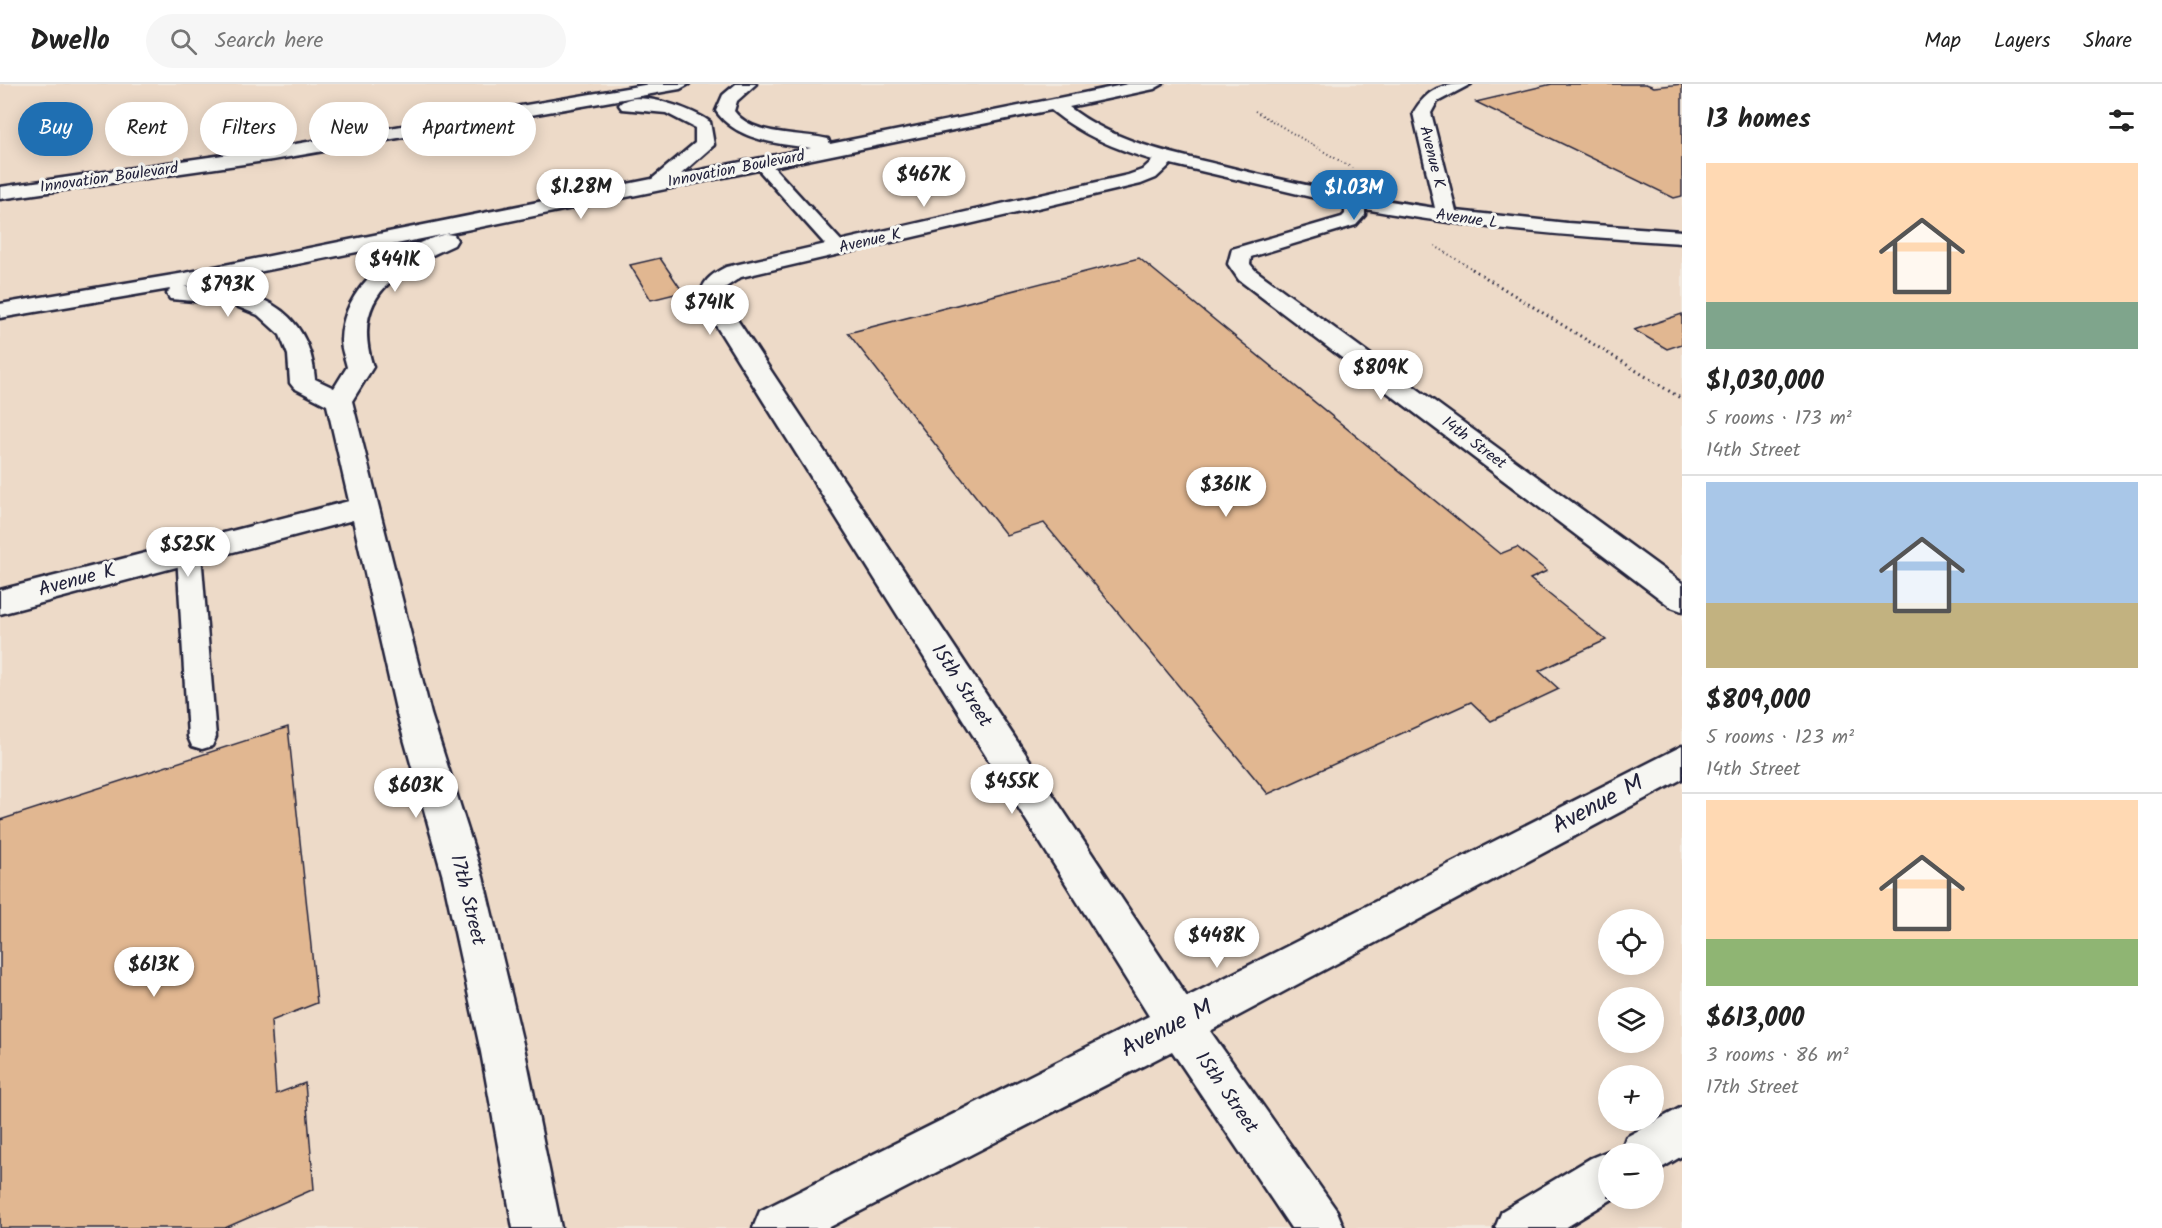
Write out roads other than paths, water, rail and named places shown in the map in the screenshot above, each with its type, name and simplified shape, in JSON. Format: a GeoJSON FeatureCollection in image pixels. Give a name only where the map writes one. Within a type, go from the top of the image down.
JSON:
{"type":"FeatureCollection","features":[{"type":"Feature","properties":{"kind":"street","name":"Innovation Boulevard"},"geometry":{"type":"LineString","coordinates":[[0,193],[272,154],[680,84]]}},
{"type":"Feature","properties":{"kind":"street"},"geometry":{"type":"LineString","coordinates":[[747,84],[731,94],[726,101],[725,111],[730,120],[741,127],[757,134],[785,139],[859,144]]}},
{"type":"Feature","properties":{"kind":"street","name":"Innovation Boulevard"},"geometry":{"type":"LineString","coordinates":[[0,311],[185,280],[1154,84]]}},
{"type":"Feature","properties":{"kind":"street","name":"Avenue K"},"geometry":{"type":"LineString","coordinates":[[1448,216],[1422,112],[1430,99],[1462,84]]}},
{"type":"Feature","properties":{"kind":"street"},"geometry":{"type":"LineString","coordinates":[[579,101],[665,107],[694,118],[704,126],[705,145],[691,159],[654,185]]}},
{"type":"Feature","properties":{"kind":"street","name":"Avenue L"},"geometry":{"type":"LineString","coordinates":[[1054,104],[1084,126],[1167,157],[1282,187],[1355,202],[1448,216],[1582,232],[1682,237]]}},
{"type":"Feature","properties":{"kind":"street","name":"Avenue K"},"geometry":{"type":"LineString","coordinates":[[712,288],[720,279],[734,272],[1134,180],[1149,174],[1167,157]]}},
{"type":"Feature","properties":{"kind":"street","name":"14th Street"},"geometry":{"type":"LineString","coordinates":[[1355,202],[1355,215],[1348,221],[1249,250],[1240,255],[1239,264],[1247,275],[1682,599]]}},
{"type":"Feature","properties":{"kind":"street"},"geometry":{"type":"LineString","coordinates":[[69,300],[197,293],[238,298],[267,309],[288,330],[299,350],[303,383],[339,401],[360,367],[353,342],[362,297],[408,257],[506,216]]}},
{"type":"Feature","properties":{"kind":"street","name":"15th Street"},"geometry":{"type":"LineString","coordinates":[[712,288],[712,300],[1179,1024],[1320,1228]]}},
{"type":"Feature","properties":{"kind":"street","name":"17th Street"},"geometry":{"type":"LineString","coordinates":[[339,401],[414,714],[463,877],[503,1052],[537,1228]]}},
{"type":"Feature","properties":{"kind":"street","name":"Avenue K"},"geometry":{"type":"LineString","coordinates":[[0,602],[113,570],[189,554],[363,507]]}},
{"type":"Feature","properties":{"kind":"street","name":"Avenue M"},"geometry":{"type":"LineString","coordinates":[[777,1228],[1179,1024],[1682,761]]}},
{"type":"Feature","properties":{"kind":"street"},"geometry":{"type":"LineString","coordinates":[[1661,1143],[1682,1130]]}},
{"type":"Feature","properties":{"kind":"street"},"geometry":{"type":"LineString","coordinates":[[1519,1228],[1598,1181]]}},
{"type":"Feature","properties":{"kind":"lane"},"geometry":{"type":"LineString","coordinates":[[762,164],[838,248]]}},
{"type":"Feature","properties":{"kind":"lane"},"geometry":{"type":"LineString","coordinates":[[189,554],[202,737]]}}]}
